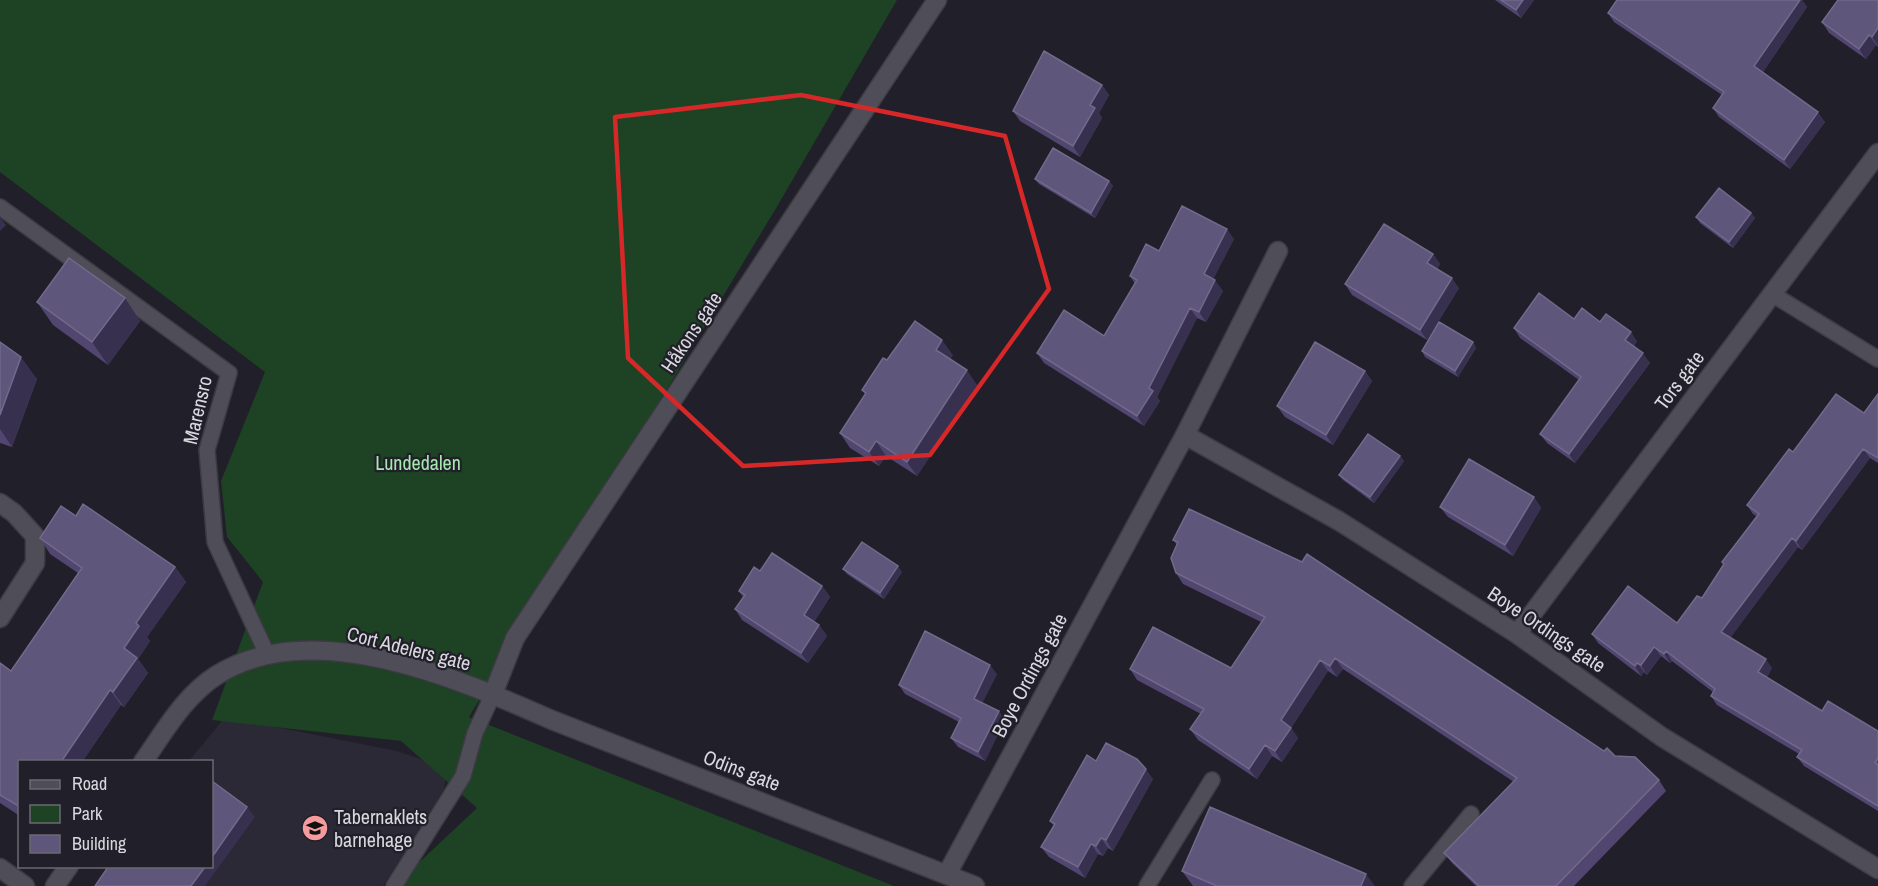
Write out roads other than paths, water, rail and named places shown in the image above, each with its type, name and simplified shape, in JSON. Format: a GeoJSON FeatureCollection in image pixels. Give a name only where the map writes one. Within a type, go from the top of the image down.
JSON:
{"type":"FeatureCollection","features":[{"type":"Feature","properties":{"kind":"street","name":"Håkons gate"},"geometry":{"type":"LineString","coordinates":[[493,694],[515,638],[937,0]]}},
{"type":"Feature","properties":{"kind":"street","name":"Tors gate"},"geometry":{"type":"LineString","coordinates":[[1517,634],[1878,153]]}},
{"type":"Feature","properties":{"kind":"street","name":"Boye Ordings gate"},"geometry":{"type":"LineString","coordinates":[[947,874],[1185,435],[1278,250]]}},
{"type":"Feature","properties":{"kind":"street","name":"Boye Ordings gate"},"geometry":{"type":"LineString","coordinates":[[1185,435],[1339,521],[1517,634],[1662,737],[1878,868]]}},
{"type":"Feature","properties":{"kind":"street"},"geometry":{"type":"LineString","coordinates":[[0,503],[14,513],[34,536],[35,563],[0,618]]}},
{"type":"Feature","properties":{"kind":"street","name":"Cort Adelers gate"},"geometry":{"type":"LineString","coordinates":[[144,760],[183,705],[216,675],[267,654],[308,651],[345,652],[429,672],[493,694]]}},
{"type":"Feature","properties":{"kind":"street","name":"Odins gate"},"geometry":{"type":"LineString","coordinates":[[493,694],[563,725],[975,886]]}},
{"type":"Feature","properties":{"kind":"street"},"geometry":{"type":"LineString","coordinates":[[0,868],[25,886]]}},
{"type":"Feature","properties":{"kind":"street"},"geometry":{"type":"LineString","coordinates":[[55,886],[68,868]]}},
{"type":"Feature","properties":{"kind":"lane","name":"Marensro"},"geometry":{"type":"LineString","coordinates":[[0,207],[229,373],[207,450],[215,542],[267,654]]}},
{"type":"Feature","properties":{"kind":"lane"},"geometry":{"type":"LineString","coordinates":[[1772,294],[1878,359]]}},
{"type":"Feature","properties":{"kind":"lane"},"geometry":{"type":"LineString","coordinates":[[394,886],[463,776],[475,733],[493,694]]}},
{"type":"Feature","properties":{"kind":"lane"},"geometry":{"type":"LineString","coordinates":[[1148,886],[1212,780]]}},
{"type":"Feature","properties":{"kind":"lane"},"geometry":{"type":"LineString","coordinates":[[1412,886],[1471,814]]}},
{"type":"Feature","properties":{"kind":"place","name":"Tabernaklets barnehage"},"geometry":{"type":"Point","coordinates":[315,828]}},
{"type":"Feature","properties":{"kind":"park label","name":"Lundedalen"},"geometry":{"type":"Point","coordinates":[418,462]}}]}
